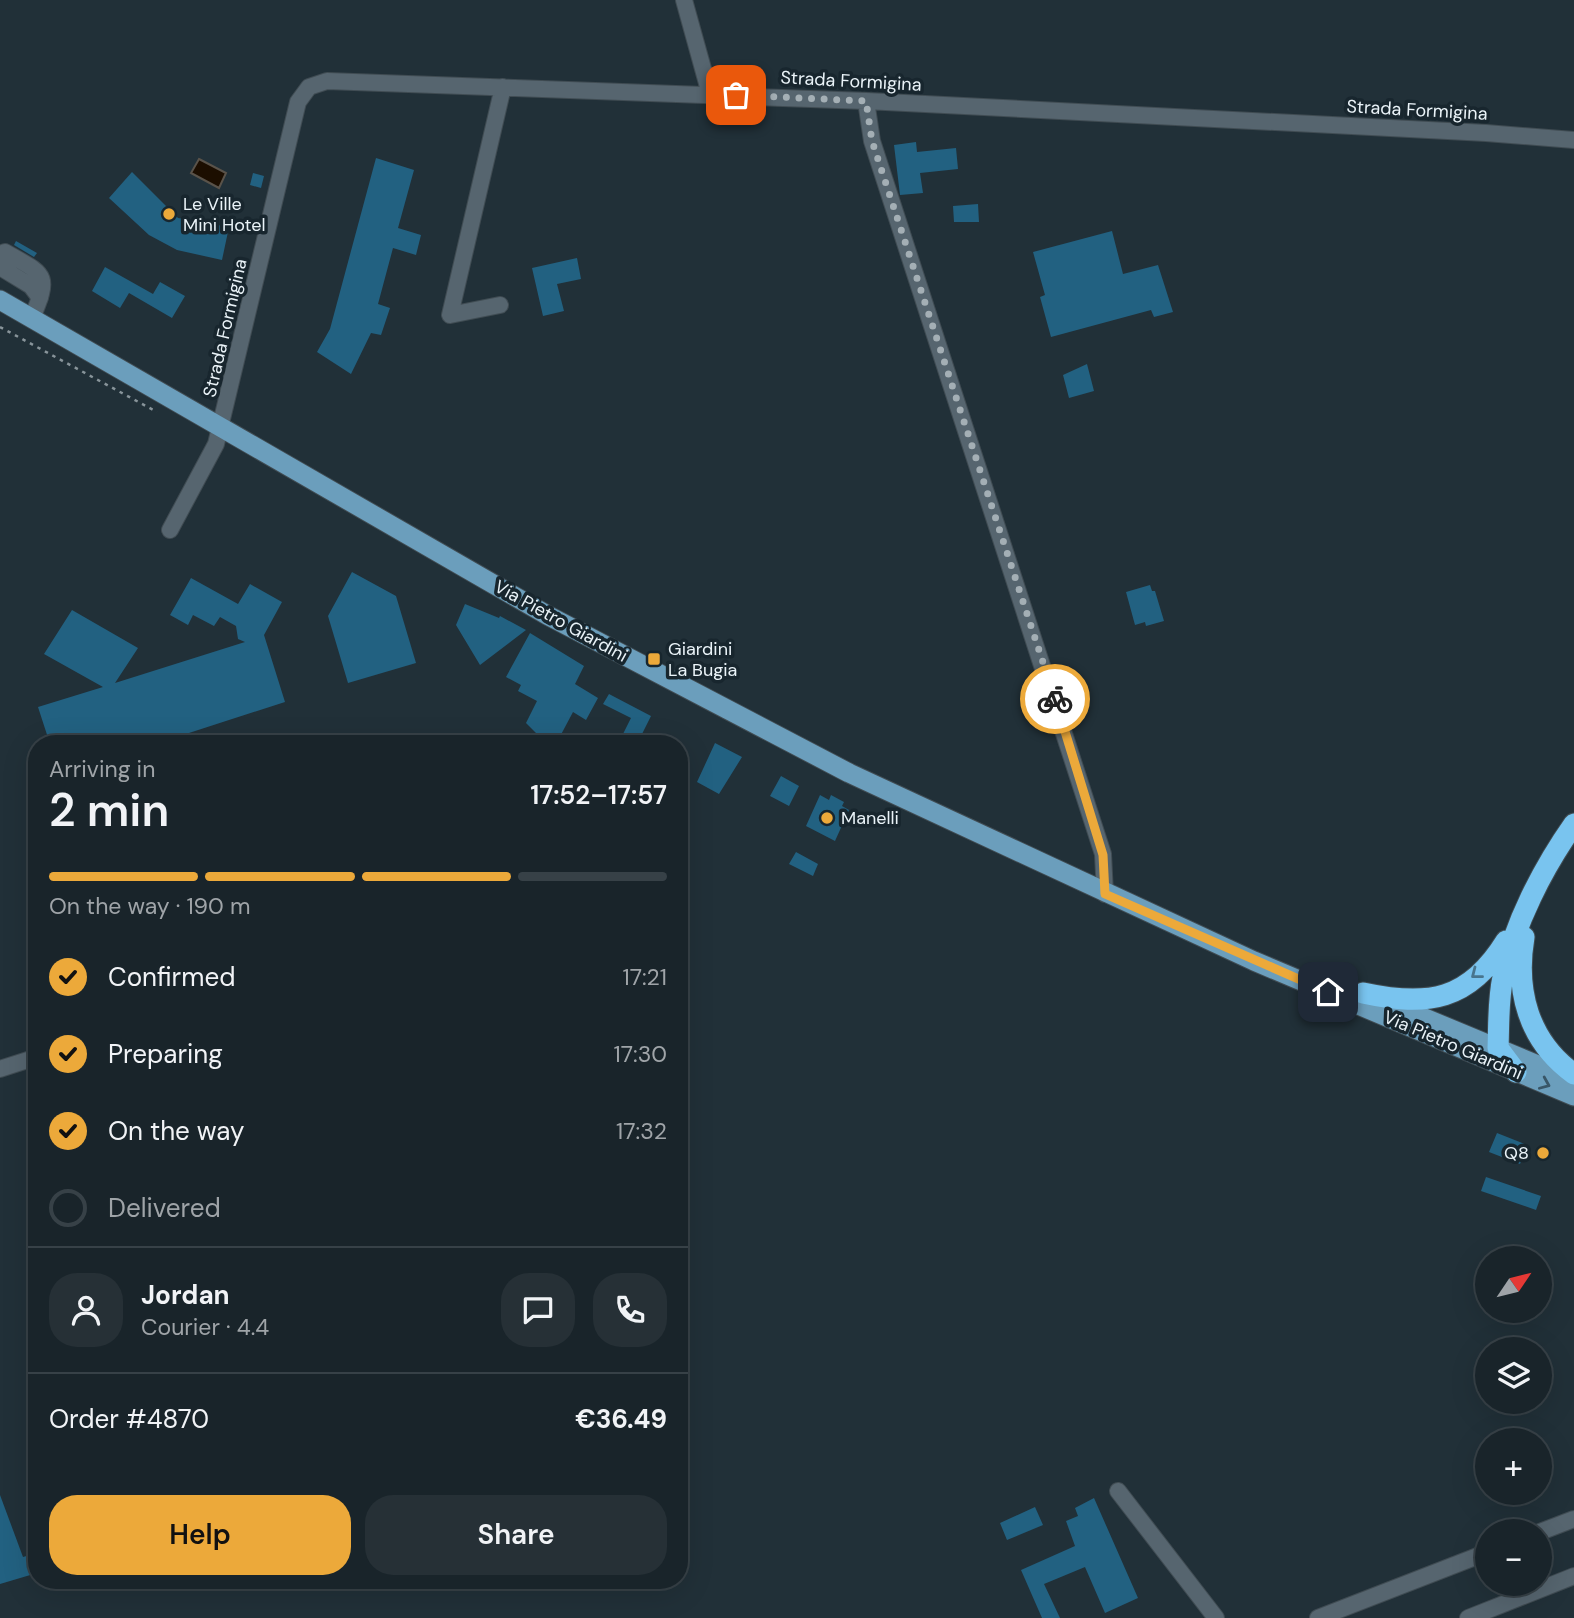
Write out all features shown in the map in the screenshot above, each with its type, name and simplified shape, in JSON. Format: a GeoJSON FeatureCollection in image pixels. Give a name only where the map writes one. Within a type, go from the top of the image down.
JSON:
{"type":"FeatureCollection","features":[{"type":"Feature","properties":{"kind":"highway"},"geometry":{"type":"LineString","coordinates":[[1516,1072],[1498,1048],[1502,981],[1507,956],[1549,863],[1574,824]]}},
{"type":"Feature","properties":{"kind":"highway"},"geometry":{"type":"LineString","coordinates":[[1363,993],[1416,1002],[1453,992],[1493,961],[1531,901]]}},
{"type":"Feature","properties":{"kind":"highway"},"geometry":{"type":"LineString","coordinates":[[1531,901],[1520,959],[1525,1006],[1541,1039],[1574,1074]]}},
{"type":"Feature","properties":{"kind":"main road","name":"Via Pietro Giardini"},"geometry":{"type":"LineString","coordinates":[[0,300],[642,667],[849,773],[1105,894],[1217,941],[1254,961],[1574,1096]]}},
{"type":"Feature","properties":{"kind":"main road","name":"Via Pietro Giardini"},"geometry":{"type":"LineString","coordinates":[[1217,941],[1256,951],[1574,1080]]}},
{"type":"Feature","properties":{"kind":"street"},"geometry":{"type":"LineString","coordinates":[[684,0],[710,94]]}},
{"type":"Feature","properties":{"kind":"street","name":"Strada Formigina"},"geometry":{"type":"LineString","coordinates":[[170,530],[210,457],[222,425],[298,102],[309,87],[327,80],[866,101],[1473,132],[1574,141]]}},
{"type":"Feature","properties":{"kind":"street"},"geometry":{"type":"LineString","coordinates":[[500,304],[450,315],[503,86]]}},
{"type":"Feature","properties":{"kind":"street"},"geometry":{"type":"LineString","coordinates":[[866,101],[872,141],[1099,843],[1105,894]]}},
{"type":"Feature","properties":{"kind":"street"},"geometry":{"type":"LineString","coordinates":[[0,254],[5,253],[42,277],[45,286],[32,318]]}},
{"type":"Feature","properties":{"kind":"street"},"geometry":{"type":"LineString","coordinates":[[0,267],[31,286],[40,298]]}},
{"type":"Feature","properties":{"kind":"street"},"geometry":{"type":"LineString","coordinates":[[0,1069],[28,1060]]}},
{"type":"Feature","properties":{"kind":"street"},"geometry":{"type":"LineString","coordinates":[[1118,1491],[1216,1618]]}},
{"type":"Feature","properties":{"kind":"street"},"geometry":{"type":"LineString","coordinates":[[1552,1527],[1574,1519]]}},
{"type":"Feature","properties":{"kind":"street"},"geometry":{"type":"LineString","coordinates":[[1318,1618],[1475,1557]]}},
{"type":"Feature","properties":{"kind":"street"},"geometry":{"type":"LineString","coordinates":[[1468,1618],[1574,1576]]}},
{"type":"Feature","properties":{"kind":"shaded area"},"geometry":{"type":"Polygon","coordinates":[[[199,159],[226,173],[219,188],[191,173],[199,159]]]}},
{"type":"Feature","properties":{"kind":"building"},"geometry":{"type":"Polygon","coordinates":[[[916,142],[917,152],[956,148],[958,169],[920,173],[923,193],[900,195],[894,145],[916,142]]]}},
{"type":"Feature","properties":{"kind":"building"},"geometry":{"type":"Polygon","coordinates":[[[376,158],[414,170],[398,228],[421,235],[416,255],[393,248],[378,304],[390,308],[381,335],[371,333],[351,374],[317,352],[330,329],[376,158]]]}},
{"type":"Feature","properties":{"kind":"building"},"geometry":{"type":"Polygon","coordinates":[[[132,172],[178,218],[229,227],[222,260],[177,250],[149,235],[109,198],[132,172]]]}},
{"type":"Feature","properties":{"kind":"building"},"geometry":{"type":"Polygon","coordinates":[[[253,173],[264,176],[261,188],[250,185],[253,173]]]}},
{"type":"Feature","properties":{"kind":"building"},"geometry":{"type":"Polygon","coordinates":[[[978,204],[979,222],[954,222],[953,206],[978,204]]]}},
{"type":"Feature","properties":{"kind":"building"},"geometry":{"type":"Polygon","coordinates":[[[1112,231],[1123,274],[1158,265],[1173,312],[1154,317],[1151,310],[1051,337],[1040,297],[1045,295],[1033,252],[1112,231]]]}},
{"type":"Feature","properties":{"kind":"building"},"geometry":{"type":"Polygon","coordinates":[[[16,241],[37,253],[34,257],[14,245],[16,241]]]}},
{"type":"Feature","properties":{"kind":"building"},"geometry":{"type":"Polygon","coordinates":[[[577,258],[581,279],[557,284],[564,311],[543,316],[532,268],[577,258]]]}},
{"type":"Feature","properties":{"kind":"building"},"geometry":{"type":"Polygon","coordinates":[[[105,267],[153,294],[160,282],[185,296],[172,318],[129,293],[120,308],[92,291],[105,267]]]}},
{"type":"Feature","properties":{"kind":"building"},"geometry":{"type":"Polygon","coordinates":[[[1087,364],[1094,391],[1069,398],[1063,375],[1087,364]]]}},
{"type":"Feature","properties":{"kind":"building"},"geometry":{"type":"Polygon","coordinates":[[[352,572],[396,596],[416,663],[348,683],[328,616],[352,572]]]}},
{"type":"Feature","properties":{"kind":"building"},"geometry":{"type":"Polygon","coordinates":[[[191,578],[238,604],[250,584],[282,602],[264,635],[285,702],[183,735],[47,735],[38,707],[103,687],[44,654],[72,610],[138,648],[115,683],[245,642],[238,639],[236,626],[220,617],[214,626],[193,615],[188,625],[170,615],[191,578]]]}},
{"type":"Feature","properties":{"kind":"building"},"geometry":{"type":"Polygon","coordinates":[[[1150,585],[1152,591],[1155,591],[1164,621],[1146,626],[1145,622],[1135,625],[1126,592],[1150,585]]]}},
{"type":"Feature","properties":{"kind":"building"},"geometry":{"type":"Polygon","coordinates":[[[465,604],[499,618],[500,616],[526,630],[480,665],[456,625],[465,604]]]}},
{"type":"Feature","properties":{"kind":"building"},"geometry":{"type":"Polygon","coordinates":[[[530,633],[584,666],[575,684],[598,698],[586,720],[573,712],[561,735],[538,735],[526,723],[537,701],[518,691],[521,685],[506,677],[530,633]]]}},
{"type":"Feature","properties":{"kind":"building"},"geometry":{"type":"Polygon","coordinates":[[[609,694],[651,716],[642,735],[625,735],[623,734],[631,718],[603,704],[609,694]]]}},
{"type":"Feature","properties":{"kind":"building"},"geometry":{"type":"Polygon","coordinates":[[[715,743],[742,757],[719,794],[697,782],[715,743]]]}},
{"type":"Feature","properties":{"kind":"building"},"geometry":{"type":"Polygon","coordinates":[[[781,776],[799,786],[789,806],[770,796],[781,776]]]}},
{"type":"Feature","properties":{"kind":"building","name":"Manelli"},"geometry":{"type":"Polygon","coordinates":[[[820,795],[829,800],[831,795],[844,802],[842,806],[849,810],[835,841],[806,826],[820,795]]]}},
{"type":"Feature","properties":{"kind":"building"},"geometry":{"type":"Polygon","coordinates":[[[796,852],[818,864],[813,876],[789,864],[796,852]]]}},
{"type":"Feature","properties":{"kind":"building"},"geometry":{"type":"Polygon","coordinates":[[[1497,1133],[1527,1145],[1520,1164],[1489,1152],[1497,1133]]]}},
{"type":"Feature","properties":{"kind":"building"},"geometry":{"type":"Polygon","coordinates":[[[1486,1177],[1541,1196],[1536,1210],[1481,1191],[1486,1177]]]}},
{"type":"Feature","properties":{"kind":"building"},"geometry":{"type":"Polygon","coordinates":[[[0,1495],[23,1557],[28,1556],[28,1576],[0,1584],[0,1495]]]}},
{"type":"Feature","properties":{"kind":"building"},"geometry":{"type":"Polygon","coordinates":[[[1094,1498],[1138,1598],[1105,1613],[1085,1567],[1044,1584],[1060,1618],[1042,1618],[1021,1570],[1075,1546],[1066,1521],[1078,1516],[1075,1508],[1094,1498]]]}},
{"type":"Feature","properties":{"kind":"building"},"geometry":{"type":"Polygon","coordinates":[[[1035,1507],[1043,1525],[1007,1540],[1000,1523],[1035,1507]]]}},
{"type":"Feature","properties":{"kind":"way so far"},"geometry":{"type":"LineString","coordinates":[[736,95],[866,101],[872,141],[1055,699]]}},
{"type":"Feature","properties":{"kind":"place","name":"Le Ville Mini Hotel"},"geometry":{"type":"Point","coordinates":[169,214]}},
{"type":"Feature","properties":{"kind":"place","name":"Giardini La Bugia"},"geometry":{"type":"Point","coordinates":[654,659]}},
{"type":"Feature","properties":{"kind":"place","name":"Manelli"},"geometry":{"type":"Point","coordinates":[827,818]}},
{"type":"Feature","properties":{"kind":"place","name":"Q8"},"geometry":{"type":"Point","coordinates":[1543,1153]}},
{"type":"Feature","properties":{"kind":"route"},"geometry":{"type":"LineString","coordinates":[[1055,699],[1103,855],[1105,894],[1328,992]]}}]}
